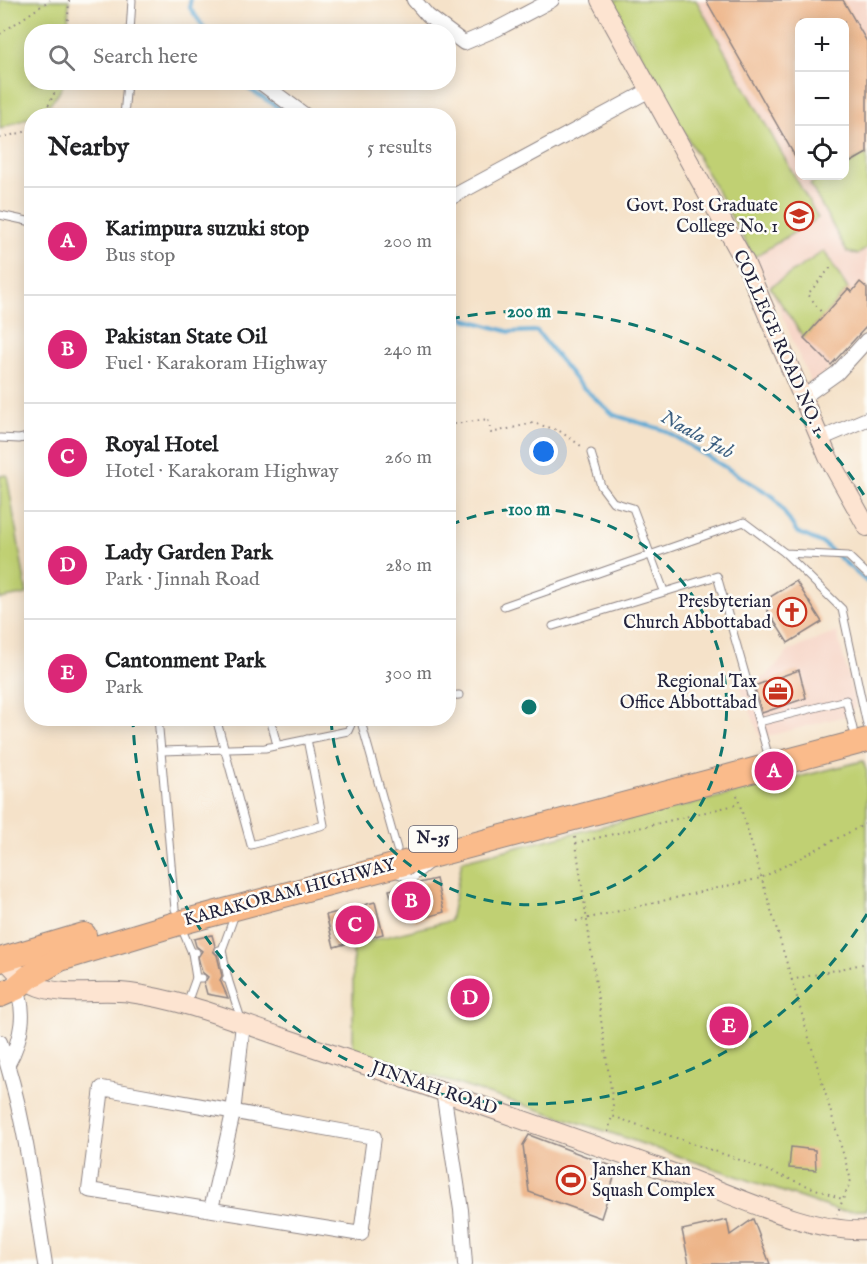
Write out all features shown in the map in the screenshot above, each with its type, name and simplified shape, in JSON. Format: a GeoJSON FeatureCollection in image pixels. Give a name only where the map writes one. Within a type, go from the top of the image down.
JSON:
{"type":"FeatureCollection","features":[{"type":"Feature","properties":{"kind":"highway","name":"KARAKORAM HIGHWAY"},"geometry":{"type":"LineString","coordinates":[[1,960],[177,916],[396,849],[767,751],[863,730]]}},
{"type":"Feature","properties":{"kind":"highway","name":"KARAKORAM HIGHWAY"},"geometry":{"type":"LineString","coordinates":[[14,988],[60,959],[177,916],[237,906],[344,882],[382,868],[863,730]]}},
{"type":"Feature","properties":{"kind":"main road","name":"COLLEGE ROAD NO. 1"},"geometry":{"type":"LineString","coordinates":[[600,0],[745,262],[820,439],[867,528]]}},
{"type":"Feature","properties":{"kind":"main road","name":"JINNAH ROAD"},"geometry":{"type":"LineString","coordinates":[[1,960],[14,988],[131,993],[186,1005],[443,1091],[804,1222],[851,1231],[866,1231]]}},
{"type":"Feature","properties":{"kind":"street"},"geometry":{"type":"LineString","coordinates":[[414,0],[439,24]]}},
{"type":"Feature","properties":{"kind":"street"},"geometry":{"type":"LineString","coordinates":[[456,37],[464,43],[497,29],[552,0]]}},
{"type":"Feature","properties":{"kind":"street"},"geometry":{"type":"LineString","coordinates":[[271,90],[295,108]]}},
{"type":"Feature","properties":{"kind":"street"},"geometry":{"type":"LineString","coordinates":[[456,195],[650,90]]}},
{"type":"Feature","properties":{"kind":"street"},"geometry":{"type":"LineString","coordinates":[[802,398],[837,373],[867,340]]}},
{"type":"Feature","properties":{"kind":"street"},"geometry":{"type":"LineString","coordinates":[[820,439],[867,419]]}},
{"type":"Feature","properties":{"kind":"street"},"geometry":{"type":"LineString","coordinates":[[8,1064],[17,1047],[21,1028],[20,1008],[14,988]]}},
{"type":"Feature","properties":{"kind":"street"},"geometry":{"type":"LineString","coordinates":[[211,1209],[233,1113],[243,1024]]}},
{"type":"Feature","properties":{"kind":"street"},"geometry":{"type":"LineString","coordinates":[[0,1042],[8,1064],[26,1148],[45,1264]]}},
{"type":"Feature","properties":{"kind":"street"},"geometry":{"type":"LineString","coordinates":[[102,1088],[233,1113],[374,1137],[361,1234],[89,1190],[102,1088]]}},
{"type":"Feature","properties":{"kind":"street"},"geometry":{"type":"LineString","coordinates":[[443,1091],[461,1210],[465,1264]]}},
{"type":"Feature","properties":{"kind":"lane"},"geometry":{"type":"LineString","coordinates":[[130,24],[132,0]]}},
{"type":"Feature","properties":{"kind":"lane"},"geometry":{"type":"LineString","coordinates":[[124,108],[126,90]]}},
{"type":"Feature","properties":{"kind":"lane"},"geometry":{"type":"LineString","coordinates":[[0,215],[24,220]]}},
{"type":"Feature","properties":{"kind":"lane"},"geometry":{"type":"LineString","coordinates":[[0,438],[24,438]]}},
{"type":"Feature","properties":{"kind":"lane"},"geometry":{"type":"LineString","coordinates":[[591,453],[601,486],[613,502],[633,508],[664,591]]}},
{"type":"Feature","properties":{"kind":"lane"},"geometry":{"type":"LineString","coordinates":[[504,606],[744,522],[785,553],[842,609],[863,730]]}},
{"type":"Feature","properties":{"kind":"lane"},"geometry":{"type":"LineString","coordinates":[[785,553],[848,556],[867,574]]}},
{"type":"Feature","properties":{"kind":"lane"},"geometry":{"type":"LineString","coordinates":[[553,626],[717,576],[767,751]]}},
{"type":"Feature","properties":{"kind":"lane"},"geometry":{"type":"LineString","coordinates":[[759,722],[846,700],[863,730]]}},
{"type":"Feature","properties":{"kind":"lane"},"geometry":{"type":"LineString","coordinates":[[159,726],[177,916],[194,952],[199,978],[186,1005]]}},
{"type":"Feature","properties":{"kind":"lane"},"geometry":{"type":"LineString","coordinates":[[218,726],[251,845],[324,825],[306,739]]}},
{"type":"Feature","properties":{"kind":"lane"},"geometry":{"type":"LineString","coordinates":[[272,726],[277,745]]}},
{"type":"Feature","properties":{"kind":"lane"},"geometry":{"type":"LineString","coordinates":[[161,751],[265,748],[348,731],[350,726]]}},
{"type":"Feature","properties":{"kind":"lane"},"geometry":{"type":"LineString","coordinates":[[362,726],[396,849]]}},
{"type":"Feature","properties":{"kind":"lane"},"geometry":{"type":"LineString","coordinates":[[237,906],[220,950],[226,979],[243,1024]]}},
{"type":"Feature","properties":{"kind":"path"},"geometry":{"type":"LineString","coordinates":[[0,34],[50,0]]}},
{"type":"Feature","properties":{"kind":"path"},"geometry":{"type":"LineString","coordinates":[[68,24],[69,0]]}},
{"type":"Feature","properties":{"kind":"path"},"geometry":{"type":"LineString","coordinates":[[47,108],[56,90]]}},
{"type":"Feature","properties":{"kind":"path"},"geometry":{"type":"LineString","coordinates":[[0,138],[24,132]]}},
{"type":"Feature","properties":{"kind":"path"},"geometry":{"type":"LineString","coordinates":[[824,316],[808,294],[832,266]]}},
{"type":"Feature","properties":{"kind":"path"},"geometry":{"type":"LineString","coordinates":[[456,424],[488,419],[491,433],[533,423],[558,430],[591,453]]}},
{"type":"Feature","properties":{"kind":"path"},"geometry":{"type":"LineString","coordinates":[[736,792],[851,1180],[830,1227]]}},
{"type":"Feature","properties":{"kind":"path"},"geometry":{"type":"LineString","coordinates":[[576,843],[740,804]]}},
{"type":"Feature","properties":{"kind":"path"},"geometry":{"type":"LineString","coordinates":[[576,921],[761,878],[867,824]]}},
{"type":"Feature","properties":{"kind":"path"},"geometry":{"type":"LineString","coordinates":[[574,834],[613,1104],[608,1132],[601,1149]]}},
{"type":"Feature","properties":{"kind":"path"},"geometry":{"type":"LineString","coordinates":[[791,980],[867,963]]}},
{"type":"Feature","properties":{"kind":"path"},"geometry":{"type":"LineString","coordinates":[[612,1116],[732,1157],[843,1199]]}},
{"type":"Feature","properties":{"kind":"shaded area","name":"Govt. Post Graduate College No. 1"},"geometry":{"type":"Polygon","coordinates":[[[611,0],[867,0],[867,326],[812,386],[770,287],[611,0]]]}},
{"type":"Feature","properties":{"kind":"shaded area"},"geometry":{"type":"Polygon","coordinates":[[[837,632],[856,706],[845,716],[761,738],[740,686],[766,676],[790,650],[837,632]]]}},
{"type":"Feature","properties":{"kind":"green space"},"geometry":{"type":"Polygon","coordinates":[[[0,0],[69,0],[68,24],[24,24],[24,90],[60,90],[59,93],[45,108],[24,108],[24,120],[0,129],[0,0]]]}},
{"type":"Feature","properties":{"kind":"green space"},"geometry":{"type":"Polygon","coordinates":[[[696,0],[818,218],[754,257],[611,1],[696,0]]]}},
{"type":"Feature","properties":{"kind":"green space"},"geometry":{"type":"Polygon","coordinates":[[[867,153],[867,247],[858,254],[847,252],[810,184],[818,180],[849,180],[849,164],[867,153]]]}},
{"type":"Feature","properties":{"kind":"green space"},"geometry":{"type":"Polygon","coordinates":[[[824,251],[848,289],[804,338],[770,287],[824,251]]]}},
{"type":"Feature","properties":{"kind":"green space"},"geometry":{"type":"Polygon","coordinates":[[[7,475],[24,576],[24,595],[0,599],[0,476],[7,475]]]}},
{"type":"Feature","properties":{"kind":"green space"},"geometry":{"type":"Polygon","coordinates":[[[863,761],[867,772],[867,1210],[839,1211],[605,1131],[353,1051],[353,945],[450,921],[462,861],[863,761]]]}},
{"type":"Feature","properties":{"kind":"building"},"geometry":{"type":"Polygon","coordinates":[[[706,0],[843,0],[867,42],[867,153],[849,163],[849,18],[795,18],[795,156],[706,0]]]}},
{"type":"Feature","properties":{"kind":"building"},"geometry":{"type":"Polygon","coordinates":[[[860,282],[867,288],[867,326],[831,365],[804,338],[848,289],[852,292],[860,282]]]}},
{"type":"Feature","properties":{"kind":"building","name":"Presbyterian Church Abbottabad"},"geometry":{"type":"Polygon","coordinates":[[[796,581],[822,622],[788,643],[762,602],[796,581]]]}},
{"type":"Feature","properties":{"kind":"building","name":"Regional Tax Office Abbottabad"},"geometry":{"type":"Polygon","coordinates":[[[799,670],[806,698],[762,713],[754,686],[799,670]]]}},
{"type":"Feature","properties":{"kind":"building"},"geometry":{"type":"Polygon","coordinates":[[[436,879],[444,912],[414,921],[408,901],[393,904],[389,890],[436,879]]]}},
{"type":"Feature","properties":{"kind":"building"},"geometry":{"type":"Polygon","coordinates":[[[375,902],[383,934],[334,947],[326,915],[375,902]]]}},
{"type":"Feature","properties":{"kind":"building"},"geometry":{"type":"Polygon","coordinates":[[[212,935],[215,946],[213,951],[217,955],[222,976],[220,980],[228,998],[207,994],[204,983],[208,977],[202,972],[198,957],[202,951],[196,946],[194,939],[212,935]]]}},
{"type":"Feature","properties":{"kind":"building","name":"Jansher Khan Squash Complex"},"geometry":{"type":"Polygon","coordinates":[[[529,1135],[617,1168],[601,1218],[529,1192],[523,1145],[529,1135]]]}},
{"type":"Feature","properties":{"kind":"building"},"geometry":{"type":"Polygon","coordinates":[[[791,1147],[815,1150],[816,1170],[789,1168],[791,1147]]]}},
{"type":"Feature","properties":{"kind":"building"},"geometry":{"type":"Polygon","coordinates":[[[753,1219],[770,1264],[689,1264],[682,1230],[727,1220],[730,1235],[753,1219]]]}},
{"type":"Feature","properties":{"kind":"waterway","name":"Naala Jub"},"geometry":{"type":"LineString","coordinates":[[190,0],[190,8],[201,24]]}},
{"type":"Feature","properties":{"kind":"waterway","name":"Naala Jub"},"geometry":{"type":"LineString","coordinates":[[251,90],[279,108]]}},
{"type":"Feature","properties":{"kind":"waterway","name":"Naala Jub"},"geometry":{"type":"LineString","coordinates":[[456,308],[465,319],[510,332],[537,331],[579,384],[614,415],[664,430],[774,497],[797,532],[824,544],[867,582]]}},
{"type":"Feature","properties":{"kind":"place","name":"Govt. Post Graduate College No. 1"},"geometry":{"type":"Point","coordinates":[799,216]}},
{"type":"Feature","properties":{"kind":"place","name":"Presbyterian Church Abbottabad"},"geometry":{"type":"Point","coordinates":[792,612]}},
{"type":"Feature","properties":{"kind":"place","name":"Regional Tax Office Abbottabad"},"geometry":{"type":"Point","coordinates":[778,692]}},
{"type":"Feature","properties":{"kind":"place","name":"Karimpura suzuki stop"},"geometry":{"type":"Point","coordinates":[774,771]}},
{"type":"Feature","properties":{"kind":"place","name":"Pakistan State Oil"},"geometry":{"type":"Point","coordinates":[411,901]}},
{"type":"Feature","properties":{"kind":"place","name":"Royal Hotel"},"geometry":{"type":"Point","coordinates":[355,925]}},
{"type":"Feature","properties":{"kind":"place","name":"Lady Garden Park"},"geometry":{"type":"Point","coordinates":[470,998]}},
{"type":"Feature","properties":{"kind":"place","name":"Cantonment Park"},"geometry":{"type":"Point","coordinates":[729,1026]}},
{"type":"Feature","properties":{"kind":"place","name":"Jansher Khan Squash Complex"},"geometry":{"type":"Point","coordinates":[571,1180]}}]}
